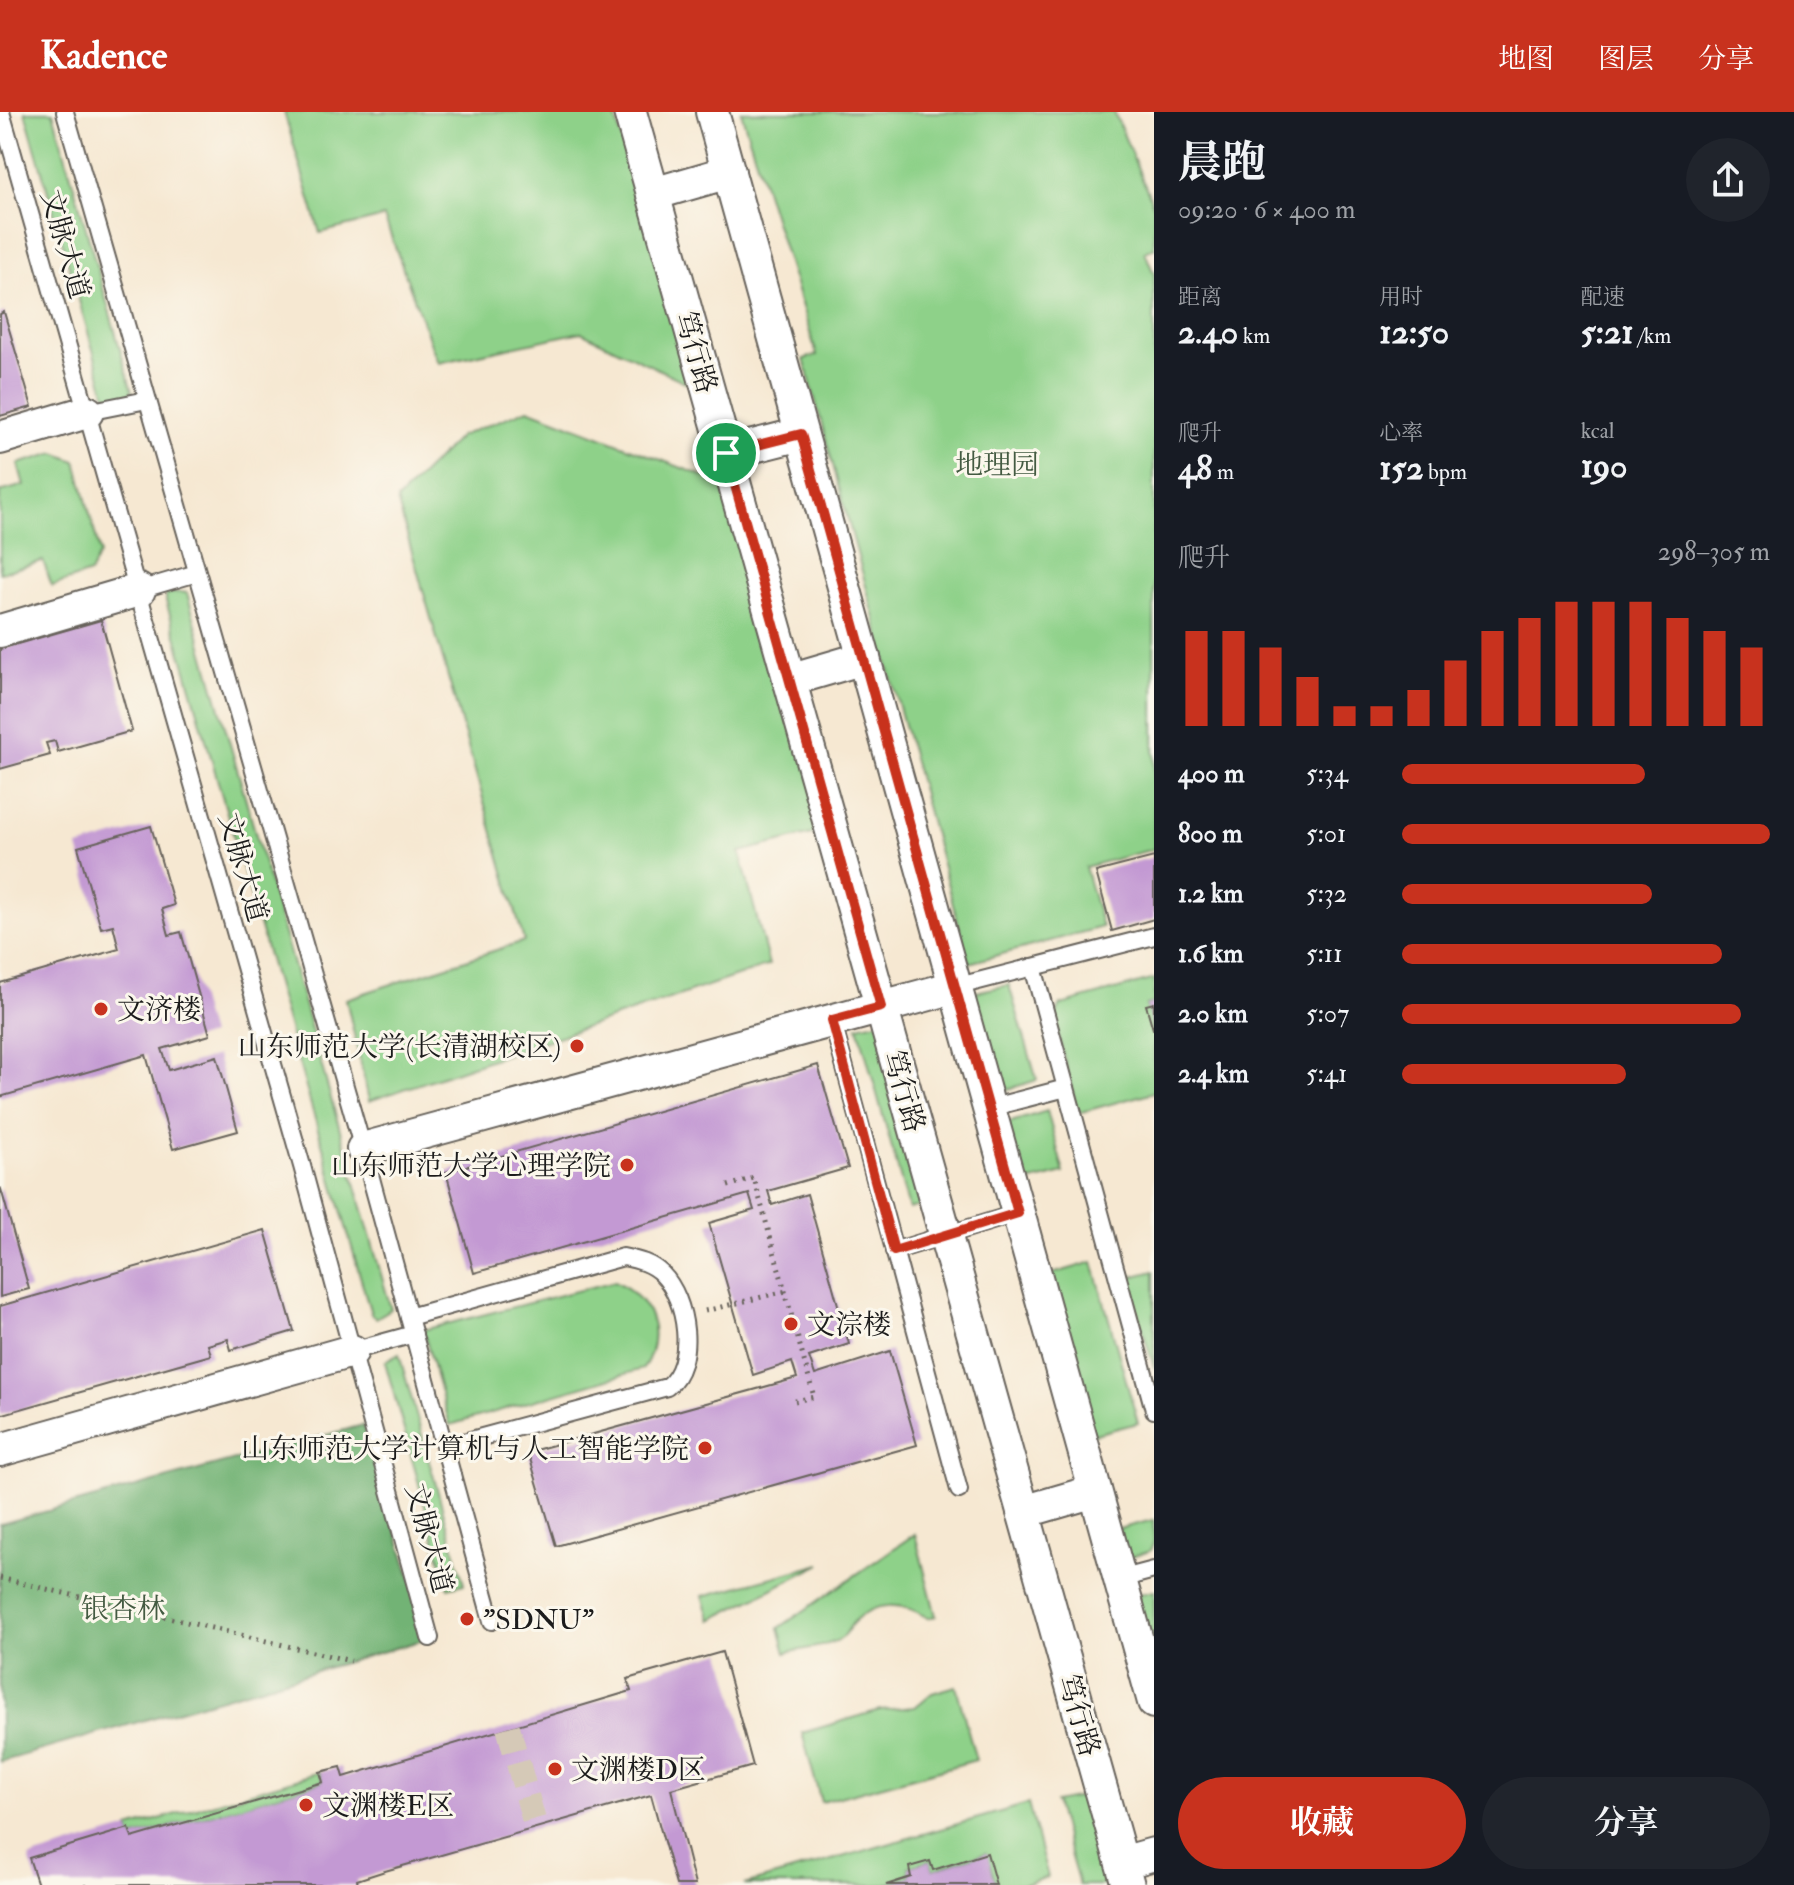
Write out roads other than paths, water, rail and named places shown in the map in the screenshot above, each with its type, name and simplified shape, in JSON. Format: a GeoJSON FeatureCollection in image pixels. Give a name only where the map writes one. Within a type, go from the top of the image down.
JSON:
{"type":"FeatureCollection","features":[{"type":"Feature","properties":{"kind":"street","name":"笃行路"},"geometry":{"type":"LineString","coordinates":[[630,112],[1125,1874]]}},
{"type":"Feature","properties":{"kind":"street"},"geometry":{"type":"LineString","coordinates":[[712,112],[1154,1702]]}},
{"type":"Feature","properties":{"kind":"street"},"geometry":{"type":"LineString","coordinates":[[653,194],[729,172]]}},
{"type":"Feature","properties":{"kind":"street"},"geometry":{"type":"LineString","coordinates":[[0,438],[87,412]]}},
{"type":"Feature","properties":{"kind":"street"},"geometry":{"type":"LineString","coordinates":[[726,453],[801,434]]}},
{"type":"Feature","properties":{"kind":"street"},"geometry":{"type":"LineString","coordinates":[[0,631],[139,590]]}},
{"type":"Feature","properties":{"kind":"street"},"geometry":{"type":"LineString","coordinates":[[789,680],[864,658]]}},
{"type":"Feature","properties":{"kind":"street"},"geometry":{"type":"LineString","coordinates":[[363,1149],[955,987]]}},
{"type":"Feature","properties":{"kind":"street"},"geometry":{"type":"LineString","coordinates":[[0,1450],[352,1351]]}},
{"type":"Feature","properties":{"kind":"street"},"geometry":{"type":"LineString","coordinates":[[1023,1512],[1095,1491]]}},
{"type":"Feature","properties":{"kind":"street"},"geometry":{"type":"LineString","coordinates":[[1125,1874],[1154,1854]]}},
{"type":"Feature","properties":{"kind":"lane","name":"文脉大道"},"geometry":{"type":"LineString","coordinates":[[1,112],[139,590],[430,1638]]}},
{"type":"Feature","properties":{"kind":"lane","name":"文脉大道"},"geometry":{"type":"LineString","coordinates":[[65,112],[363,1149],[492,1621]]}},
{"type":"Feature","properties":{"kind":"lane"},"geometry":{"type":"LineString","coordinates":[[87,412],[147,400]]}},
{"type":"Feature","properties":{"kind":"lane"},"geometry":{"type":"LineString","coordinates":[[139,590],[197,573]]}},
{"type":"Feature","properties":{"kind":"lane"},"geometry":{"type":"LineString","coordinates":[[955,987],[1154,936]]}},
{"type":"Feature","properties":{"kind":"lane"},"geometry":{"type":"LineString","coordinates":[[1033,967],[1154,1410]]}},
{"type":"Feature","properties":{"kind":"lane"},"geometry":{"type":"LineString","coordinates":[[832,1020],[959,1490]]}},
{"type":"Feature","properties":{"kind":"lane"},"geometry":{"type":"LineString","coordinates":[[989,1108],[1066,1088]]}},
{"type":"Feature","properties":{"kind":"lane"},"geometry":{"type":"LineString","coordinates":[[894,1251],[1018,1213]]}},
{"type":"Feature","properties":{"kind":"lane"},"geometry":{"type":"LineString","coordinates":[[409,1317],[623,1257],[644,1261],[662,1274],[674,1290],[688,1342],[684,1363],[676,1380],[667,1387],[445,1447]]}},
{"type":"Feature","properties":{"kind":"lane"},"geometry":{"type":"LineString","coordinates":[[352,1351],[414,1334]]}},
{"type":"Feature","properties":{"kind":"lane"},"geometry":{"type":"LineString","coordinates":[[1120,1579],[1154,1570]]}},
{"type":"Feature","properties":{"kind":"tunnel"},"geometry":{"type":"LineString","coordinates":[[508,1727],[536,1828]]}},
{"type":"Feature","properties":{"kind":"place","name":"文济楼"},"geometry":{"type":"Point","coordinates":[101,1009]}},
{"type":"Feature","properties":{"kind":"place","name":"山东师范大学(长清湖校区)"},"geometry":{"type":"Point","coordinates":[577,1046]}},
{"type":"Feature","properties":{"kind":"place","name":"山东师范大学心理学院"},"geometry":{"type":"Point","coordinates":[627,1165]}},
{"type":"Feature","properties":{"kind":"place","name":"文淙楼"},"geometry":{"type":"Point","coordinates":[791,1324]}},
{"type":"Feature","properties":{"kind":"place","name":"山东师范大学计算机与人工智能学院"},"geometry":{"type":"Point","coordinates":[705,1448]}},
{"type":"Feature","properties":{"kind":"place","name":"\"SDNU\""},"geometry":{"type":"Point","coordinates":[467,1619]}},
{"type":"Feature","properties":{"kind":"place","name":"文渊楼D区"},"geometry":{"type":"Point","coordinates":[555,1769]}},
{"type":"Feature","properties":{"kind":"place","name":"文渊楼E区"},"geometry":{"type":"Point","coordinates":[306,1805]}},
{"type":"Feature","properties":{"kind":"park label","name":"地理园"},"geometry":{"type":"Point","coordinates":[997,464]}},
{"type":"Feature","properties":{"kind":"park label","name":"银杏林"},"geometry":{"type":"Point","coordinates":[123,1608]}}]}
